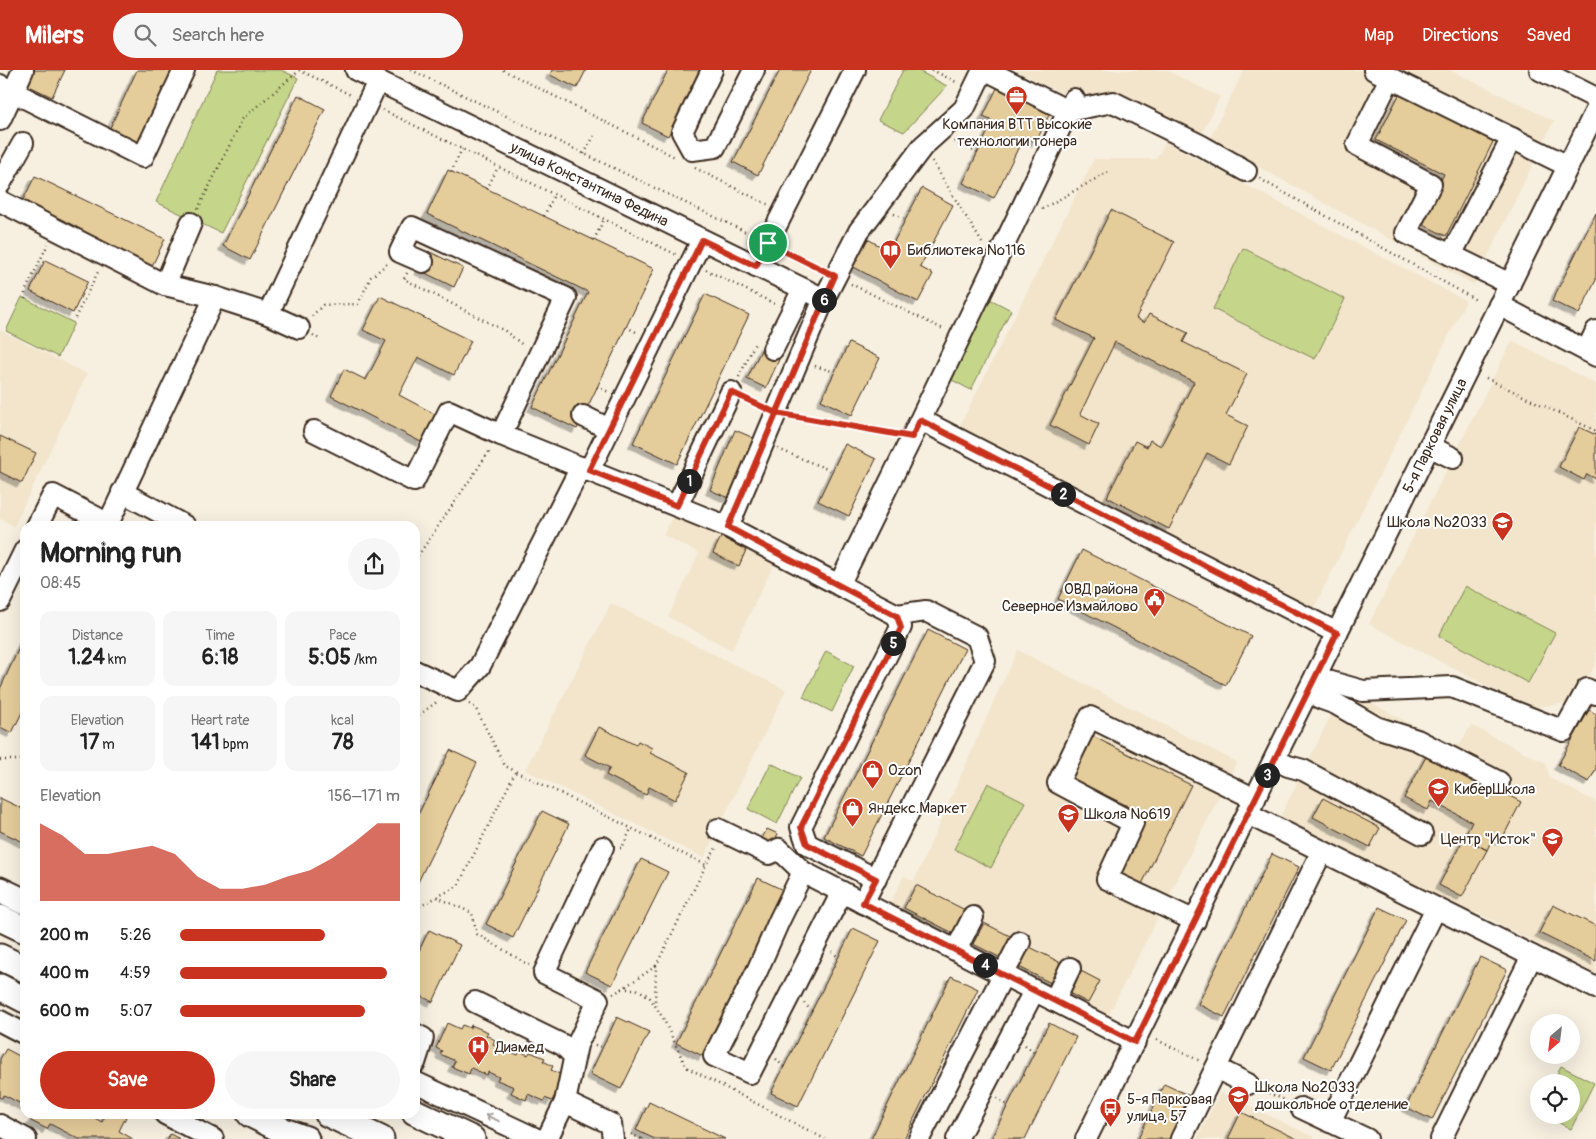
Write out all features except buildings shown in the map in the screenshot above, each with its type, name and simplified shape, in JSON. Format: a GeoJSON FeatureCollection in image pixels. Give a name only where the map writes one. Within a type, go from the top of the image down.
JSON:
{"type":"FeatureCollection","features":[{"type":"Feature","properties":{"kind":"main road"},"geometry":{"type":"LineString","coordinates":[[0,890],[20,900]]}},
{"type":"Feature","properties":{"kind":"main road"},"geometry":{"type":"LineString","coordinates":[[0,918],[20,928]]}},
{"type":"Feature","properties":{"kind":"main road"},"geometry":{"type":"LineString","coordinates":[[0,958],[20,967]]}},
{"type":"Feature","properties":{"kind":"main road"},"geometry":{"type":"LineString","coordinates":[[0,988],[20,998]]}},
{"type":"Feature","properties":{"kind":"main road"},"geometry":{"type":"LineString","coordinates":[[420,1114],[472,1139]]}},
{"type":"Feature","properties":{"kind":"main road"},"geometry":{"type":"LineString","coordinates":[[259,1119],[290,1136]]}},
{"type":"Feature","properties":{"kind":"main road"},"geometry":{"type":"LineString","coordinates":[[339,1119],[382,1139]]}},
{"type":"Feature","properties":{"kind":"street"},"geometry":{"type":"LineString","coordinates":[[0,120],[7,88],[23,70]]}},
{"type":"Feature","properties":{"kind":"street"},"geometry":{"type":"LineString","coordinates":[[7,88],[143,157],[184,70]]}},
{"type":"Feature","properties":{"kind":"street","name":"улица Константина Федина"},"geometry":{"type":"LineString","coordinates":[[356,70],[824,299]]}},
{"type":"Feature","properties":{"kind":"street"},"geometry":{"type":"LineString","coordinates":[[712,70],[682,132],[692,150],[715,147],[754,70]]}},
{"type":"Feature","properties":{"kind":"street"},"geometry":{"type":"LineString","coordinates":[[756,266],[854,70]]}},
{"type":"Feature","properties":{"kind":"street"},"geometry":{"type":"LineString","coordinates":[[728,527],[824,299],[860,231],[923,146],[964,108],[985,70],[1071,105],[1113,102],[1200,145],[1246,171]]}},
{"type":"Feature","properties":{"kind":"street"},"geometry":{"type":"LineString","coordinates":[[1540,70],[1596,98]]}},
{"type":"Feature","properties":{"kind":"street"},"geometry":{"type":"LineString","coordinates":[[1510,284],[1406,233],[1431,184],[1357,145],[1382,74],[1568,166]]}},
{"type":"Feature","properties":{"kind":"street"},"geometry":{"type":"LineString","coordinates":[[268,314],[378,81]]}},
{"type":"Feature","properties":{"kind":"street"},"geometry":{"type":"LineString","coordinates":[[838,585],[1015,225],[1071,105]]}},
{"type":"Feature","properties":{"kind":"street","name":"5-я Парковая улица"},"geometry":{"type":"LineString","coordinates":[[1086,1139],[1596,110]]}},
{"type":"Feature","properties":{"kind":"street"},"geometry":{"type":"LineString","coordinates":[[1451,255],[1512,138]]}},
{"type":"Feature","properties":{"kind":"street"},"geometry":{"type":"LineString","coordinates":[[0,184],[22,143]]}},
{"type":"Feature","properties":{"kind":"street"},"geometry":{"type":"LineString","coordinates":[[0,201],[166,285],[215,297],[268,314],[300,328]]}},
{"type":"Feature","properties":{"kind":"street"},"geometry":{"type":"LineString","coordinates":[[166,285],[191,223]]}},
{"type":"Feature","properties":{"kind":"street"},"geometry":{"type":"LineString","coordinates":[[412,258],[412,227],[566,298],[501,435]]}},
{"type":"Feature","properties":{"kind":"street"},"geometry":{"type":"LineString","coordinates":[[420,672],[458,691],[480,666],[585,469],[609,429],[702,240]]}},
{"type":"Feature","properties":{"kind":"street"},"geometry":{"type":"LineString","coordinates":[[765,344],[791,312],[802,289]]}},
{"type":"Feature","properties":{"kind":"street"},"geometry":{"type":"LineString","coordinates":[[109,521],[215,297]]}},
{"type":"Feature","properties":{"kind":"street"},"geometry":{"type":"LineString","coordinates":[[1500,305],[1591,353],[1596,331]]}},
{"type":"Feature","properties":{"kind":"street"},"geometry":{"type":"LineString","coordinates":[[677,506],[731,392]]}},
{"type":"Feature","properties":{"kind":"street"},"geometry":{"type":"LineString","coordinates":[[314,431],[414,481],[449,411],[501,435],[728,527],[897,616],[926,611],[977,637],[985,661],[863,903]]}},
{"type":"Feature","properties":{"kind":"street"},"geometry":{"type":"LineString","coordinates":[[583,416],[609,429]]}},
{"type":"Feature","properties":{"kind":"street"},"geometry":{"type":"LineString","coordinates":[[916,428],[1337,633]]}},
{"type":"Feature","properties":{"kind":"street"},"geometry":{"type":"LineString","coordinates":[[1430,446],[1453,458]]}},
{"type":"Feature","properties":{"kind":"street"},"geometry":{"type":"LineString","coordinates":[[122,492],[176,521]]}},
{"type":"Feature","properties":{"kind":"street"},"geometry":{"type":"LineString","coordinates":[[40,521],[53,495],[100,521]]}},
{"type":"Feature","properties":{"kind":"street"},"geometry":{"type":"LineString","coordinates":[[0,601],[14,558]]}},
{"type":"Feature","properties":{"kind":"street"},"geometry":{"type":"LineString","coordinates":[[876,879],[807,844],[801,827],[901,628],[897,616]]}},
{"type":"Feature","properties":{"kind":"street"},"geometry":{"type":"LineString","coordinates":[[1498,782],[1417,740],[1376,727],[1336,704],[1322,699],[1312,684],[1330,682],[1364,691],[1452,687],[1564,731],[1587,689],[1596,694]]}},
{"type":"Feature","properties":{"kind":"street"},"geometry":{"type":"LineString","coordinates":[[1195,921],[1107,878],[1133,823],[1058,784],[1090,717],[1251,807],[1322,851],[1596,988]]}},
{"type":"Feature","properties":{"kind":"street"},"geometry":{"type":"LineString","coordinates":[[1275,760],[1303,770],[1422,834]]}},
{"type":"Feature","properties":{"kind":"street"},"geometry":{"type":"LineString","coordinates":[[721,831],[769,854],[779,849],[803,872],[1135,1042]]}},
{"type":"Feature","properties":{"kind":"street"},"geometry":{"type":"LineString","coordinates":[[547,1139],[565,1102],[577,1045],[598,1000],[544,973],[612,848]]}},
{"type":"Feature","properties":{"kind":"street"},"geometry":{"type":"LineString","coordinates":[[1181,1139],[1322,851]]}},
{"type":"Feature","properties":{"kind":"street"},"geometry":{"type":"LineString","coordinates":[[803,872],[714,1056],[750,1073],[842,892]]}},
{"type":"Feature","properties":{"kind":"street"},"geometry":{"type":"LineString","coordinates":[[1330,1122],[1436,908]]}},
{"type":"Feature","properties":{"kind":"street"},"geometry":{"type":"LineString","coordinates":[[956,950],[973,917]]}},
{"type":"Feature","properties":{"kind":"street"},"geometry":{"type":"LineString","coordinates":[[919,1139],[1020,942]]}},
{"type":"Feature","properties":{"kind":"street"},"geometry":{"type":"LineString","coordinates":[[1441,1139],[1532,956]]}},
{"type":"Feature","properties":{"kind":"street"},"geometry":{"type":"LineString","coordinates":[[1054,1001],[1070,968]]}},
{"type":"Feature","properties":{"kind":"street"},"geometry":{"type":"LineString","coordinates":[[958,1139],[1034,991]]}},
{"type":"Feature","properties":{"kind":"street"},"geometry":{"type":"LineString","coordinates":[[475,1002],[563,1045],[574,1056]]}},
{"type":"Feature","properties":{"kind":"street"},"geometry":{"type":"LineString","coordinates":[[0,1021],[20,1031]]}},
{"type":"Feature","properties":{"kind":"street"},"geometry":{"type":"LineString","coordinates":[[420,1036],[423,1038],[420,1047]]}},
{"type":"Feature","properties":{"kind":"street"},"geometry":{"type":"LineString","coordinates":[[1216,1068],[1248,1084]]}},
{"type":"Feature","properties":{"kind":"street"},"geometry":{"type":"LineString","coordinates":[[420,1084],[537,1139]]}},
{"type":"Feature","properties":{"kind":"street"},"geometry":{"type":"LineString","coordinates":[[565,1102],[611,1124],[613,1139]]}},
{"type":"Feature","properties":{"kind":"street"},"geometry":{"type":"LineString","coordinates":[[1302,1108],[1367,1139]]}},
{"type":"Feature","properties":{"kind":"street"},"geometry":{"type":"LineString","coordinates":[[174,1119],[213,1139]]}},
{"type":"Feature","properties":{"kind":"street"},"geometry":{"type":"LineString","coordinates":[[0,1125],[26,1139]]}},
{"type":"Feature","properties":{"kind":"path"},"geometry":{"type":"LineString","coordinates":[[191,223],[243,118],[300,70]]}},
{"type":"Feature","properties":{"kind":"path"},"geometry":{"type":"LineString","coordinates":[[412,70],[960,338]]}},
{"type":"Feature","properties":{"kind":"path"},"geometry":{"type":"LineString","coordinates":[[503,70],[678,159]]}},
{"type":"Feature","properties":{"kind":"path"},"geometry":{"type":"LineString","coordinates":[[932,70],[972,91]]}},
{"type":"Feature","properties":{"kind":"path"},"geometry":{"type":"LineString","coordinates":[[584,154],[594,136]]}},
{"type":"Feature","properties":{"kind":"path"},"geometry":{"type":"LineString","coordinates":[[441,139],[791,312]]}},
{"type":"Feature","properties":{"kind":"path"},"geometry":{"type":"LineString","coordinates":[[952,141],[978,153]]}},
{"type":"Feature","properties":{"kind":"path"},"geometry":{"type":"LineString","coordinates":[[452,172],[462,149]]}},
{"type":"Feature","properties":{"kind":"path"},"geometry":{"type":"LineString","coordinates":[[931,160],[996,264]]}},
{"type":"Feature","properties":{"kind":"path"},"geometry":{"type":"LineString","coordinates":[[488,189],[498,167]]}},
{"type":"Feature","properties":{"kind":"path"},"geometry":{"type":"LineString","coordinates":[[696,168],[783,212]]}},
{"type":"Feature","properties":{"kind":"path"},"geometry":{"type":"LineString","coordinates":[[1246,171],[1476,300]]}},
{"type":"Feature","properties":{"kind":"path"},"geometry":{"type":"LineString","coordinates":[[1015,225],[1080,186],[1108,172]]}},
{"type":"Feature","properties":{"kind":"path"},"geometry":{"type":"LineString","coordinates":[[544,216],[554,194]]}},
{"type":"Feature","properties":{"kind":"path"},"geometry":{"type":"LineString","coordinates":[[594,240],[604,219]]}},
{"type":"Feature","properties":{"kind":"path"},"geometry":{"type":"LineString","coordinates":[[25,299],[25,292],[56,229]]}},
{"type":"Feature","properties":{"kind":"path"},"geometry":{"type":"LineString","coordinates":[[75,318],[107,256]]}},
{"type":"Feature","properties":{"kind":"path"},"geometry":{"type":"LineString","coordinates":[[300,328],[323,305],[358,304],[371,276],[412,258]]}},
{"type":"Feature","properties":{"kind":"path"},"geometry":{"type":"LineString","coordinates":[[412,258],[404,279],[505,331],[538,357]]}},
{"type":"Feature","properties":{"kind":"path"},"geometry":{"type":"LineString","coordinates":[[765,344],[731,392],[776,413],[916,428]]}},
{"type":"Feature","properties":{"kind":"path"},"geometry":{"type":"LineString","coordinates":[[798,362],[835,372]]}},
{"type":"Feature","properties":{"kind":"path"},"geometry":{"type":"LineString","coordinates":[[1486,378],[1596,431]]}},
{"type":"Feature","properties":{"kind":"path"},"geometry":{"type":"LineString","coordinates":[[420,553],[501,435]]}},
{"type":"Feature","properties":{"kind":"path"},"geometry":{"type":"LineString","coordinates":[[764,443],[832,470]]}},
{"type":"Feature","properties":{"kind":"path"},"geometry":{"type":"LineString","coordinates":[[420,714],[446,694],[450,687]]}},
{"type":"Feature","properties":{"kind":"path"},"geometry":{"type":"LineString","coordinates":[[468,704],[475,707],[506,766],[706,865]]}},
{"type":"Feature","properties":{"kind":"path"},"geometry":{"type":"LineString","coordinates":[[0,760],[20,760]]}},
{"type":"Feature","properties":{"kind":"path"},"geometry":{"type":"LineString","coordinates":[[420,907],[458,886],[516,771]]}},
{"type":"Feature","properties":{"kind":"path"},"geometry":{"type":"LineString","coordinates":[[612,848],[631,829]]}},
{"type":"Feature","properties":{"kind":"path"},"geometry":{"type":"LineString","coordinates":[[656,966],[622,989],[636,989],[644,993],[655,1006],[656,966],[721,831]]}},
{"type":"Feature","properties":{"kind":"path"},"geometry":{"type":"LineString","coordinates":[[436,897],[472,913],[477,934],[544,973]]}},
{"type":"Feature","properties":{"kind":"path"},"geometry":{"type":"LineString","coordinates":[[1156,1040],[1216,1068]]}},
{"type":"Feature","properties":{"kind":"path"},"geometry":{"type":"LineString","coordinates":[[1248,1084],[1302,1108]]}},
{"type":"Feature","properties":{"kind":"path"},"geometry":{"type":"LineString","coordinates":[[642,1139],[644,1134]]}},
{"type":"Feature","properties":{"kind":"shaded area"},"geometry":{"type":"Polygon","coordinates":[[[1015,70],[1166,70],[1220,97],[1199,139],[1074,99],[1015,70]]]}},
{"type":"Feature","properties":{"kind":"shaded area"},"geometry":{"type":"Polygon","coordinates":[[[1244,70],[1450,70],[1554,121],[1474,285],[1209,140],[1244,70]]]}},
{"type":"Feature","properties":{"kind":"shaded area"},"geometry":{"type":"Polygon","coordinates":[[[1165,142],[1466,301],[1314,608],[957,431],[1094,159],[1156,159],[1165,142]]]}},
{"type":"Feature","properties":{"kind":"shaded area"},"geometry":{"type":"Polygon","coordinates":[[[0,330],[87,374],[14,526],[0,519],[0,330]]]}},
{"type":"Feature","properties":{"kind":"shaded area","name":"Школа №2033"},"geometry":{"type":"Polygon","coordinates":[[[1512,340],[1596,384],[1596,663],[1576,702],[1528,708],[1369,624],[1512,340]]]}},
{"type":"Feature","properties":{"kind":"shaded area"},"geometry":{"type":"Polygon","coordinates":[[[675,512],[775,562],[732,650],[668,617],[699,553],[663,535],[675,512]]]}},
{"type":"Feature","properties":{"kind":"shaded area"},"geometry":{"type":"Polygon","coordinates":[[[611,603],[786,690],[704,858],[525,770],[611,603]]]}},
{"type":"Feature","properties":{"kind":"shaded area","name":"Школа №619"},"geometry":{"type":"Polygon","coordinates":[[[1018,650],[1237,762],[1108,1016],[890,904],[904,876],[914,881],[1018,650]]]}},
{"type":"Feature","properties":{"kind":"shaded area","name":"КиберШкола"},"geometry":{"type":"Polygon","coordinates":[[[1341,695],[1366,700],[1452,746],[1460,744],[1471,725],[1546,763],[1550,778],[1596,802],[1596,974],[1478,913],[1462,915],[1278,821],[1341,695]]]}},
{"type":"Feature","properties":{"kind":"shaded area","name":"Школа №2033, дошкольное отделение"},"geometry":{"type":"Polygon","coordinates":[[[1220,1092],[1318,1139],[1197,1139],[1220,1092]]]}},
{"type":"Feature","properties":{"kind":"green space"},"geometry":{"type":"Polygon","coordinates":[[[217,70],[281,70],[298,78],[221,233],[156,202],[217,70]]]}},
{"type":"Feature","properties":{"kind":"green space"},"geometry":{"type":"Polygon","coordinates":[[[903,70],[917,70],[947,86],[904,132],[878,120],[903,70]]]}},
{"type":"Feature","properties":{"kind":"green space"},"geometry":{"type":"Polygon","coordinates":[[[1243,248],[1345,299],[1315,359],[1213,309],[1243,248]]]}},
{"type":"Feature","properties":{"kind":"green space"},"geometry":{"type":"Polygon","coordinates":[[[22,297],[74,323],[58,357],[6,331],[22,297]]]}},
{"type":"Feature","properties":{"kind":"green space"},"geometry":{"type":"Polygon","coordinates":[[[990,299],[1011,310],[971,390],[950,379],[990,299]]]}},
{"type":"Feature","properties":{"kind":"green space"},"geometry":{"type":"Polygon","coordinates":[[[1465,586],[1555,633],[1528,683],[1439,636],[1465,586]]]}},
{"type":"Feature","properties":{"kind":"green space"},"geometry":{"type":"Polygon","coordinates":[[[826,651],[854,666],[832,712],[803,697],[826,651]]]}},
{"type":"Feature","properties":{"kind":"green space"},"geometry":{"type":"Polygon","coordinates":[[[771,763],[800,778],[777,824],[748,809],[771,763]]]}},
{"type":"Feature","properties":{"kind":"green space"},"geometry":{"type":"Polygon","coordinates":[[[988,783],[1025,802],[991,868],[954,849],[988,783]]]}},
{"type":"Feature","properties":{"kind":"green space"},"geometry":{"type":"Polygon","coordinates":[[[1561,1066],[1577,1074],[1557,1074],[1561,1066]]]}},
{"type":"Feature","properties":{"kind":"green space"},"geometry":{"type":"Polygon","coordinates":[[[1580,1076],[1594,1083],[1580,1111],[1580,1076]]]}},
{"type":"Feature","properties":{"kind":"green space"},"geometry":{"type":"Polygon","coordinates":[[[1561,1124],[1574,1124],[1571,1129],[1561,1124]]]}},
{"type":"Feature","properties":{"kind":"place","name":"Компания ВТТ Высокие технологии тонера"},"geometry":{"type":"Point","coordinates":[1017,115]}},
{"type":"Feature","properties":{"kind":"place","name":"Библиотека №116"},"geometry":{"type":"Point","coordinates":[891,269]}},
{"type":"Feature","properties":{"kind":"place","name":"Школа №2033"},"geometry":{"type":"Point","coordinates":[1503,541]}},
{"type":"Feature","properties":{"kind":"place","name":"ОВД района Северное Измайлово"},"geometry":{"type":"Point","coordinates":[1154,617]}},
{"type":"Feature","properties":{"kind":"place","name":"Ozon"},"geometry":{"type":"Point","coordinates":[872,789]}},
{"type":"Feature","properties":{"kind":"place","name":"КиберШкола"},"geometry":{"type":"Point","coordinates":[1438,808]}},
{"type":"Feature","properties":{"kind":"place","name":"Яндекс.Маркет"},"geometry":{"type":"Point","coordinates":[852,827]}},
{"type":"Feature","properties":{"kind":"place","name":"Школа №619"},"geometry":{"type":"Point","coordinates":[1068,833]}},
{"type":"Feature","properties":{"kind":"place","name":"Центр \"Исток\""},"geometry":{"type":"Point","coordinates":[1552,858]}},
{"type":"Feature","properties":{"kind":"place","name":"Диамед"},"geometry":{"type":"Point","coordinates":[479,1066]}},
{"type":"Feature","properties":{"kind":"place","name":"Школа №2033, дошкольное отделение"},"geometry":{"type":"Point","coordinates":[1239,1115]}},
{"type":"Feature","properties":{"kind":"place","name":"5-я Парковая улица, 57"},"geometry":{"type":"Point","coordinates":[1111,1127]}},
{"type":"Feature","properties":{"kind":"route"},"geometry":{"type":"LineString","coordinates":[[768,243],[756,266],[702,240],[589,470],[677,506],[731,392],[776,413],[912,437],[920,420],[1337,633],[1135,1042],[863,903],[876,879],[807,844],[801,827],[901,628],[897,616],[728,527],[764,443],[776,413],[824,299],[835,276],[768,243]]}}]}
